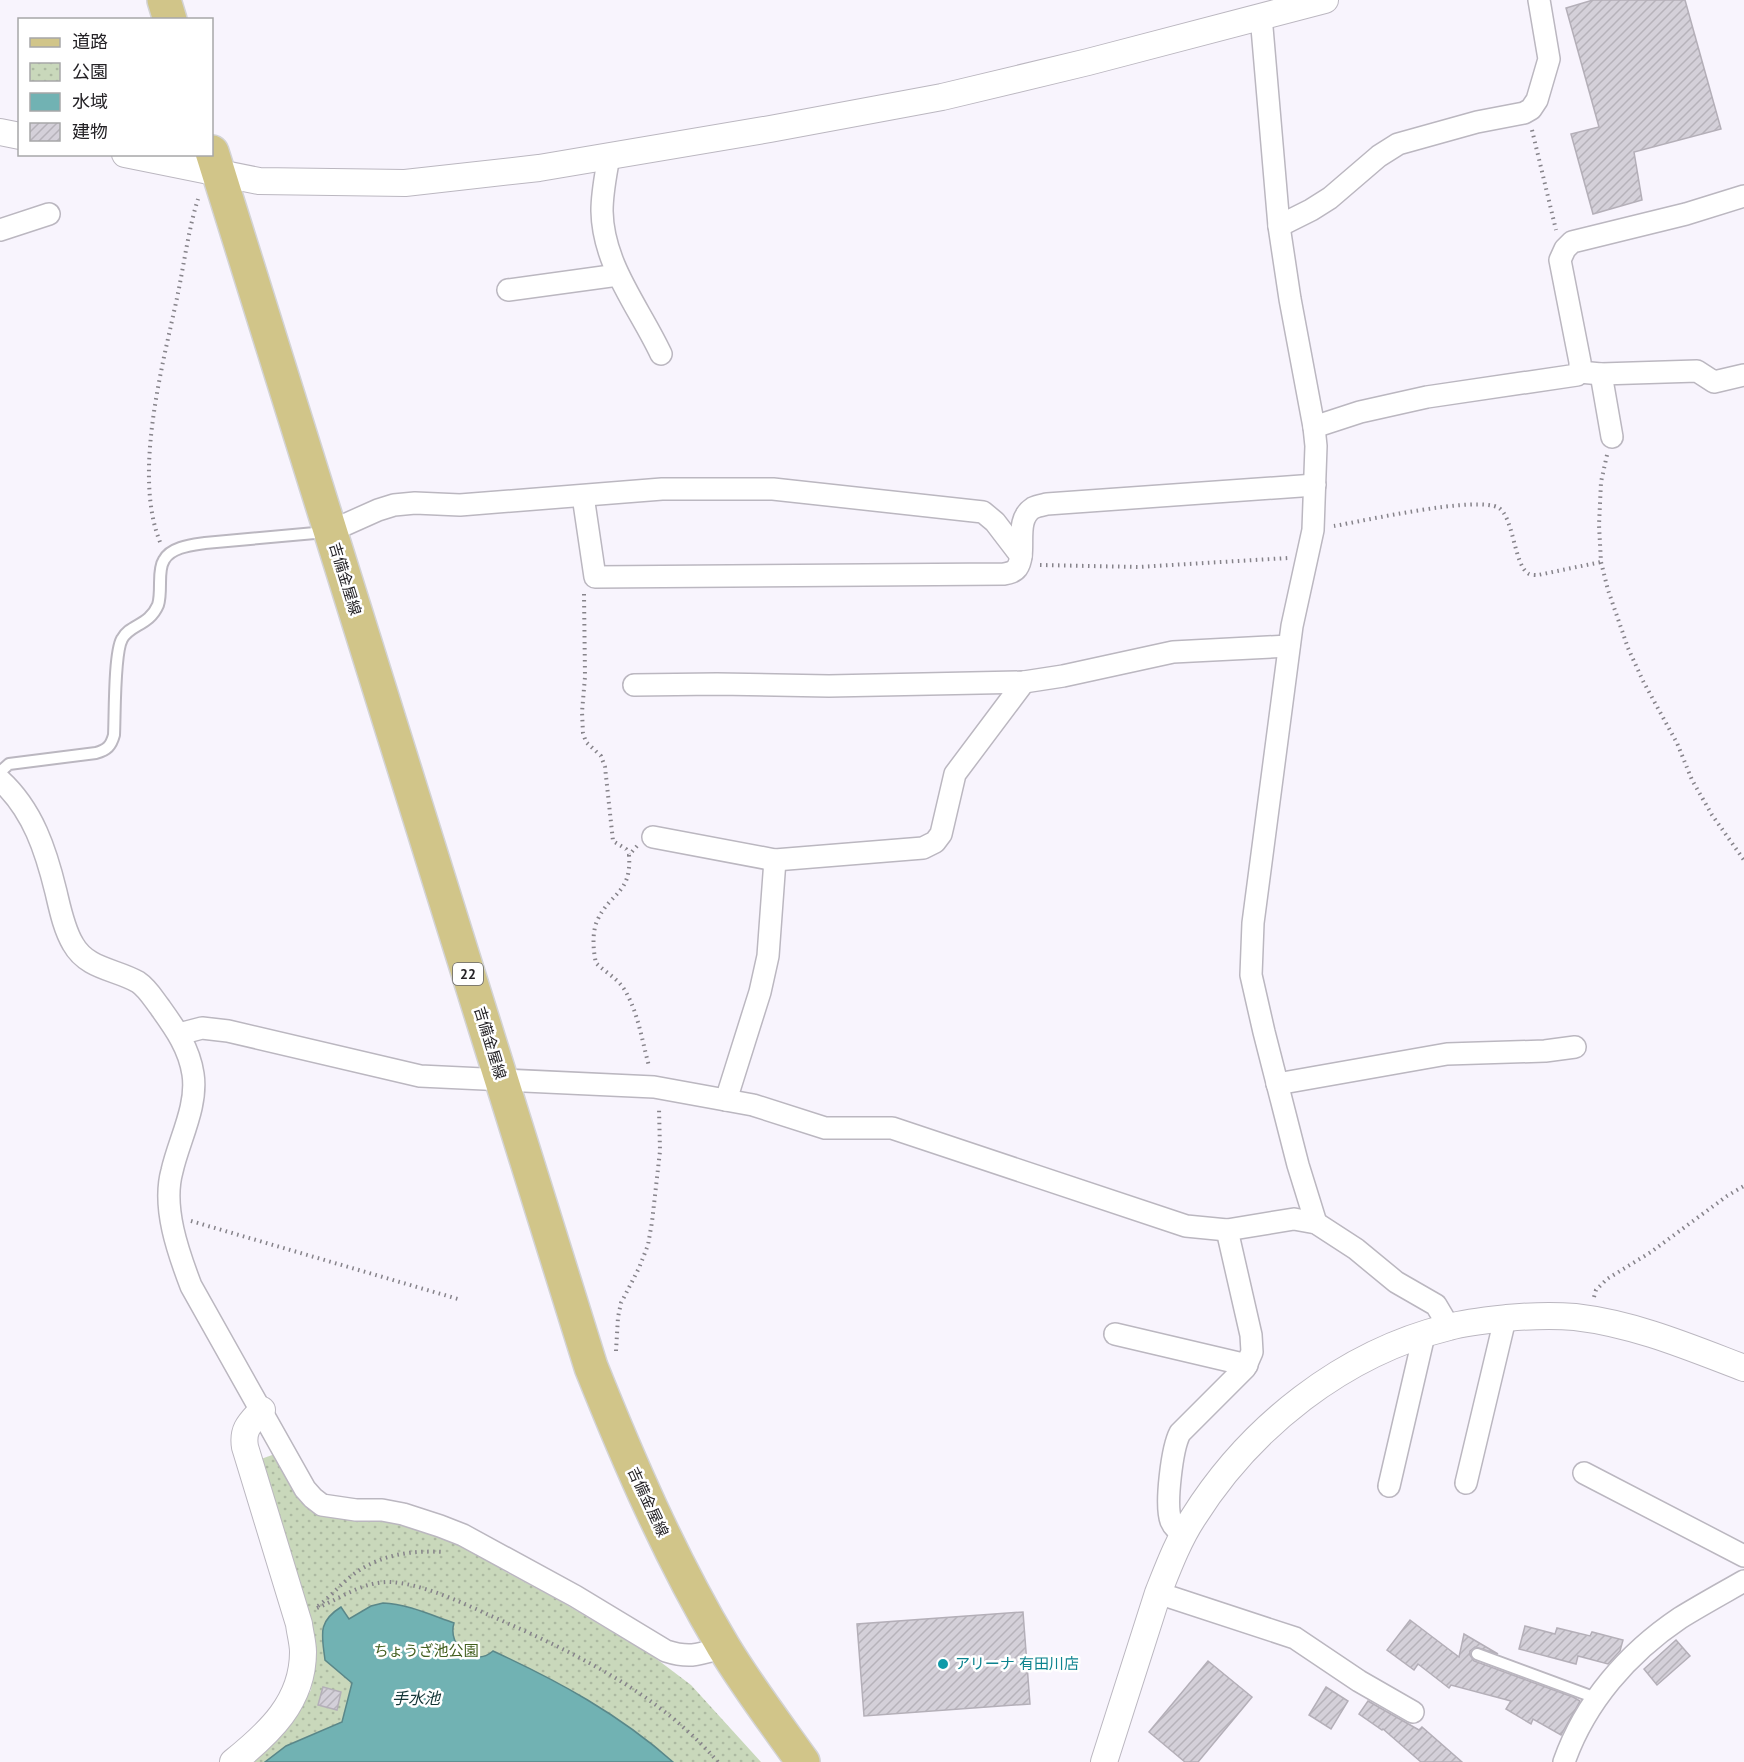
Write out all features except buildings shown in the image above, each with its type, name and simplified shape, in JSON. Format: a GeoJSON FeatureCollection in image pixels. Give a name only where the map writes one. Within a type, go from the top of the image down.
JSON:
{"type":"FeatureCollection","features":[{"type":"Feature","properties":{"kind":"main road"},"geometry":{"type":"LineString","coordinates":[[164,0],[169,18]]}},
{"type":"Feature","properties":{"kind":"main road","name":"吉備金屋線"},"geometry":{"type":"LineString","coordinates":[[212,165],[331,531],[591,1367],[646,1499],[684,1575],[723,1647],[803,1762]]}},
{"type":"Feature","properties":{"kind":"street"},"geometry":{"type":"LineString","coordinates":[[141,156],[212,165],[259,181],[405,183],[539,168],[942,97],[1088,62],[1265,10],[1325,0]]}},
{"type":"Feature","properties":{"kind":"street"},"geometry":{"type":"LineString","coordinates":[[1279,226],[1330,198],[1379,156],[1398,144],[1477,122],[1524,113],[1532,109],[1537,100],[1549,59],[1539,0]]}},
{"type":"Feature","properties":{"kind":"street"},"geometry":{"type":"LineString","coordinates":[[1265,10],[1279,226],[1316,446],[1313,530],[1289,646],[1253,923],[1251,975],[1298,1165],[1316,1223]]}},
{"type":"Feature","properties":{"kind":"street"},"geometry":{"type":"LineString","coordinates":[[0,132],[18,136]]}},
{"type":"Feature","properties":{"kind":"street"},"geometry":{"type":"LineString","coordinates":[[609,156],[603,189],[603,225],[612,261],[652,333],[661,354]]}},
{"type":"Feature","properties":{"kind":"street"},"geometry":{"type":"LineString","coordinates":[[1612,437],[1590,373],[1580,362],[1560,261],[1565,249],[1572,242],[1686,214],[1744,196]]}},
{"type":"Feature","properties":{"kind":"street"},"geometry":{"type":"LineString","coordinates":[[0,230],[49,214]]}},
{"type":"Feature","properties":{"kind":"street"},"geometry":{"type":"LineString","coordinates":[[508,290],[618,275]]}},
{"type":"Feature","properties":{"kind":"street"},"geometry":{"type":"LineString","coordinates":[[1314,427],[1360,412],[1427,397],[1590,373],[1697,371],[1714,382],[1744,375]]}},
{"type":"Feature","properties":{"kind":"street"},"geometry":{"type":"LineString","coordinates":[[583,496],[595,577],[1004,574],[1018,567],[1023,525],[1027,514],[1034,508],[1047,504],[1315,485]]}},
{"type":"Feature","properties":{"kind":"street"},"geometry":{"type":"LineString","coordinates":[[331,531],[393,505],[415,503],[460,505],[662,489],[773,489],[983,512],[995,522],[1021,556]]}},
{"type":"Feature","properties":{"kind":"street"},"geometry":{"type":"LineString","coordinates":[[634,686],[717,684],[829,686],[1024,682],[1063,676],[1173,652],[1289,646]]}},
{"type":"Feature","properties":{"kind":"street"},"geometry":{"type":"LineString","coordinates":[[653,837],[775,860],[923,848],[935,842],[941,834],[955,774],[1024,682]]}},
{"type":"Feature","properties":{"kind":"street"},"geometry":{"type":"LineString","coordinates":[[0,780],[26,811],[47,855],[61,913],[73,944],[87,960],[99,968],[139,983],[179,1034],[186,1048],[193,1077],[193,1093],[171,1172],[168,1199],[183,1263],[191,1286],[305,1489],[322,1505],[403,1514],[464,1535],[575,1596],[666,1651],[678,1655],[694,1656],[723,1647]]}},
{"type":"Feature","properties":{"kind":"street"},"geometry":{"type":"LineString","coordinates":[[726,1100],[760,992],[768,956],[775,860]]}},
{"type":"Feature","properties":{"kind":"street"},"geometry":{"type":"LineString","coordinates":[[179,1034],[202,1028],[228,1031],[420,1076],[643,1086],[753,1105],[825,1128],[892,1128],[1186,1226],[1227,1230],[1294,1219],[1316,1223],[1356,1249],[1396,1282],[1436,1305],[1449,1327]]}},
{"type":"Feature","properties":{"kind":"street"},"geometry":{"type":"LineString","coordinates":[[1277,1084],[1447,1054],[1545,1051],[1575,1047]]}},
{"type":"Feature","properties":{"kind":"street"},"geometry":{"type":"LineString","coordinates":[[1184,1534],[1175,1528],[1171,1521],[1168,1506],[1177,1438],[1245,1368],[1252,1352],[1251,1335],[1227,1230]]}},
{"type":"Feature","properties":{"kind":"street"},"geometry":{"type":"LineString","coordinates":[[1104,1762],[1158,1593],[1184,1534],[1208,1495],[1259,1436],[1312,1391],[1341,1372],[1371,1356],[1449,1327],[1505,1319],[1550,1316],[1586,1319],[1627,1327],[1660,1336],[1744,1368]]}},
{"type":"Feature","properties":{"kind":"street"},"geometry":{"type":"LineString","coordinates":[[1466,1483],[1505,1319]]}},
{"type":"Feature","properties":{"kind":"street"},"geometry":{"type":"LineString","coordinates":[[1115,1334],[1247,1365]]}},
{"type":"Feature","properties":{"kind":"street"},"geometry":{"type":"LineString","coordinates":[[1389,1486],[1424,1335]]}},
{"type":"Feature","properties":{"kind":"street"},"geometry":{"type":"LineString","coordinates":[[233,1762],[263,1738],[287,1708],[300,1679],[303,1652],[302,1615],[244,1447],[243,1436],[248,1425],[262,1410]]}},
{"type":"Feature","properties":{"kind":"street"},"geometry":{"type":"LineString","coordinates":[[1584,1473],[1744,1556]]}},
{"type":"Feature","properties":{"kind":"street"},"geometry":{"type":"LineString","coordinates":[[1564,1762],[1578,1729],[1596,1698],[1622,1666],[1682,1617],[1744,1581]]}},
{"type":"Feature","properties":{"kind":"street"},"geometry":{"type":"LineString","coordinates":[[1158,1593],[1295,1638],[1359,1681],[1413,1712]]}},
{"type":"Feature","properties":{"kind":"lane"},"geometry":{"type":"LineString","coordinates":[[0,772],[9,764],[96,753],[105,750],[112,743],[121,640],[127,632],[152,616],[159,603],[164,559],[174,551],[205,543],[331,531]]}},
{"type":"Feature","properties":{"kind":"lane"},"geometry":{"type":"LineString","coordinates":[[1477,1654],[1596,1698]]}},
{"type":"Feature","properties":{"kind":"path"},"geometry":{"type":"LineString","coordinates":[[1528,111],[1562,256]]}},
{"type":"Feature","properties":{"kind":"path"},"geometry":{"type":"LineString","coordinates":[[169,556],[158,536],[152,510],[150,457],[152,417],[197,203],[212,165]]}},
{"type":"Feature","properties":{"kind":"path"},"geometry":{"type":"LineString","coordinates":[[1612,437],[1601,482],[1599,525],[1601,561],[1608,590],[1643,681],[1677,743],[1692,780],[1712,815],[1744,860]]}},
{"type":"Feature","properties":{"kind":"path"},"geometry":{"type":"LineString","coordinates":[[1313,530],[1443,506],[1492,505],[1501,509],[1523,568],[1530,574],[1538,575],[1601,561]]}},
{"type":"Feature","properties":{"kind":"path"},"geometry":{"type":"LineString","coordinates":[[1021,556],[1040,565],[1138,567],[1306,557]]}},
{"type":"Feature","properties":{"kind":"path"},"geometry":{"type":"LineString","coordinates":[[593,568],[583,585],[585,677],[583,733],[586,742],[601,756],[605,767],[613,841],[626,849],[629,855]]}},
{"type":"Feature","properties":{"kind":"path"},"geometry":{"type":"LineString","coordinates":[[1586,1319],[1596,1290],[1607,1279],[1651,1252],[1744,1186]]}},
{"type":"Feature","properties":{"kind":"path"},"geometry":{"type":"LineString","coordinates":[[171,1215],[458,1299]]}},
{"type":"Feature","properties":{"kind":"path"},"geometry":{"type":"LineString","coordinates":[[302,1615],[321,1604],[349,1577],[377,1560],[416,1551],[448,1552]]}},
{"type":"Feature","properties":{"kind":"path"},"geometry":{"type":"LineString","coordinates":[[302,1615],[360,1586],[392,1582],[422,1588],[529,1632],[606,1671],[664,1711],[718,1762]]}},
{"type":"Feature","properties":{"kind":"green space","name":"ちょうざ池公園"},"geometry":{"type":"Polygon","coordinates":[[[275,1454],[298,1497],[311,1510],[330,1515],[378,1519],[415,1527],[465,1545],[506,1572],[562,1602],[654,1657],[691,1685],[761,1762],[251,1762],[283,1733],[311,1690],[314,1659],[261,1459],[275,1454]]]}},
{"type":"Feature","properties":{"kind":"water","name":"手水池"},"geometry":{"type":"Polygon","coordinates":[[[383,1603],[410,1608],[454,1623],[454,1639],[458,1646],[470,1656],[486,1656],[493,1651],[541,1674],[609,1714],[673,1762],[265,1762],[286,1746],[342,1722],[352,1683],[325,1660],[322,1636],[325,1624],[328,1618],[341,1607],[349,1619],[371,1606],[383,1603]]]}},
{"type":"Feature","properties":{"kind":"place","name":"アリーナ 有田川店"},"geometry":{"type":"Point","coordinates":[943,1664]}}]}
